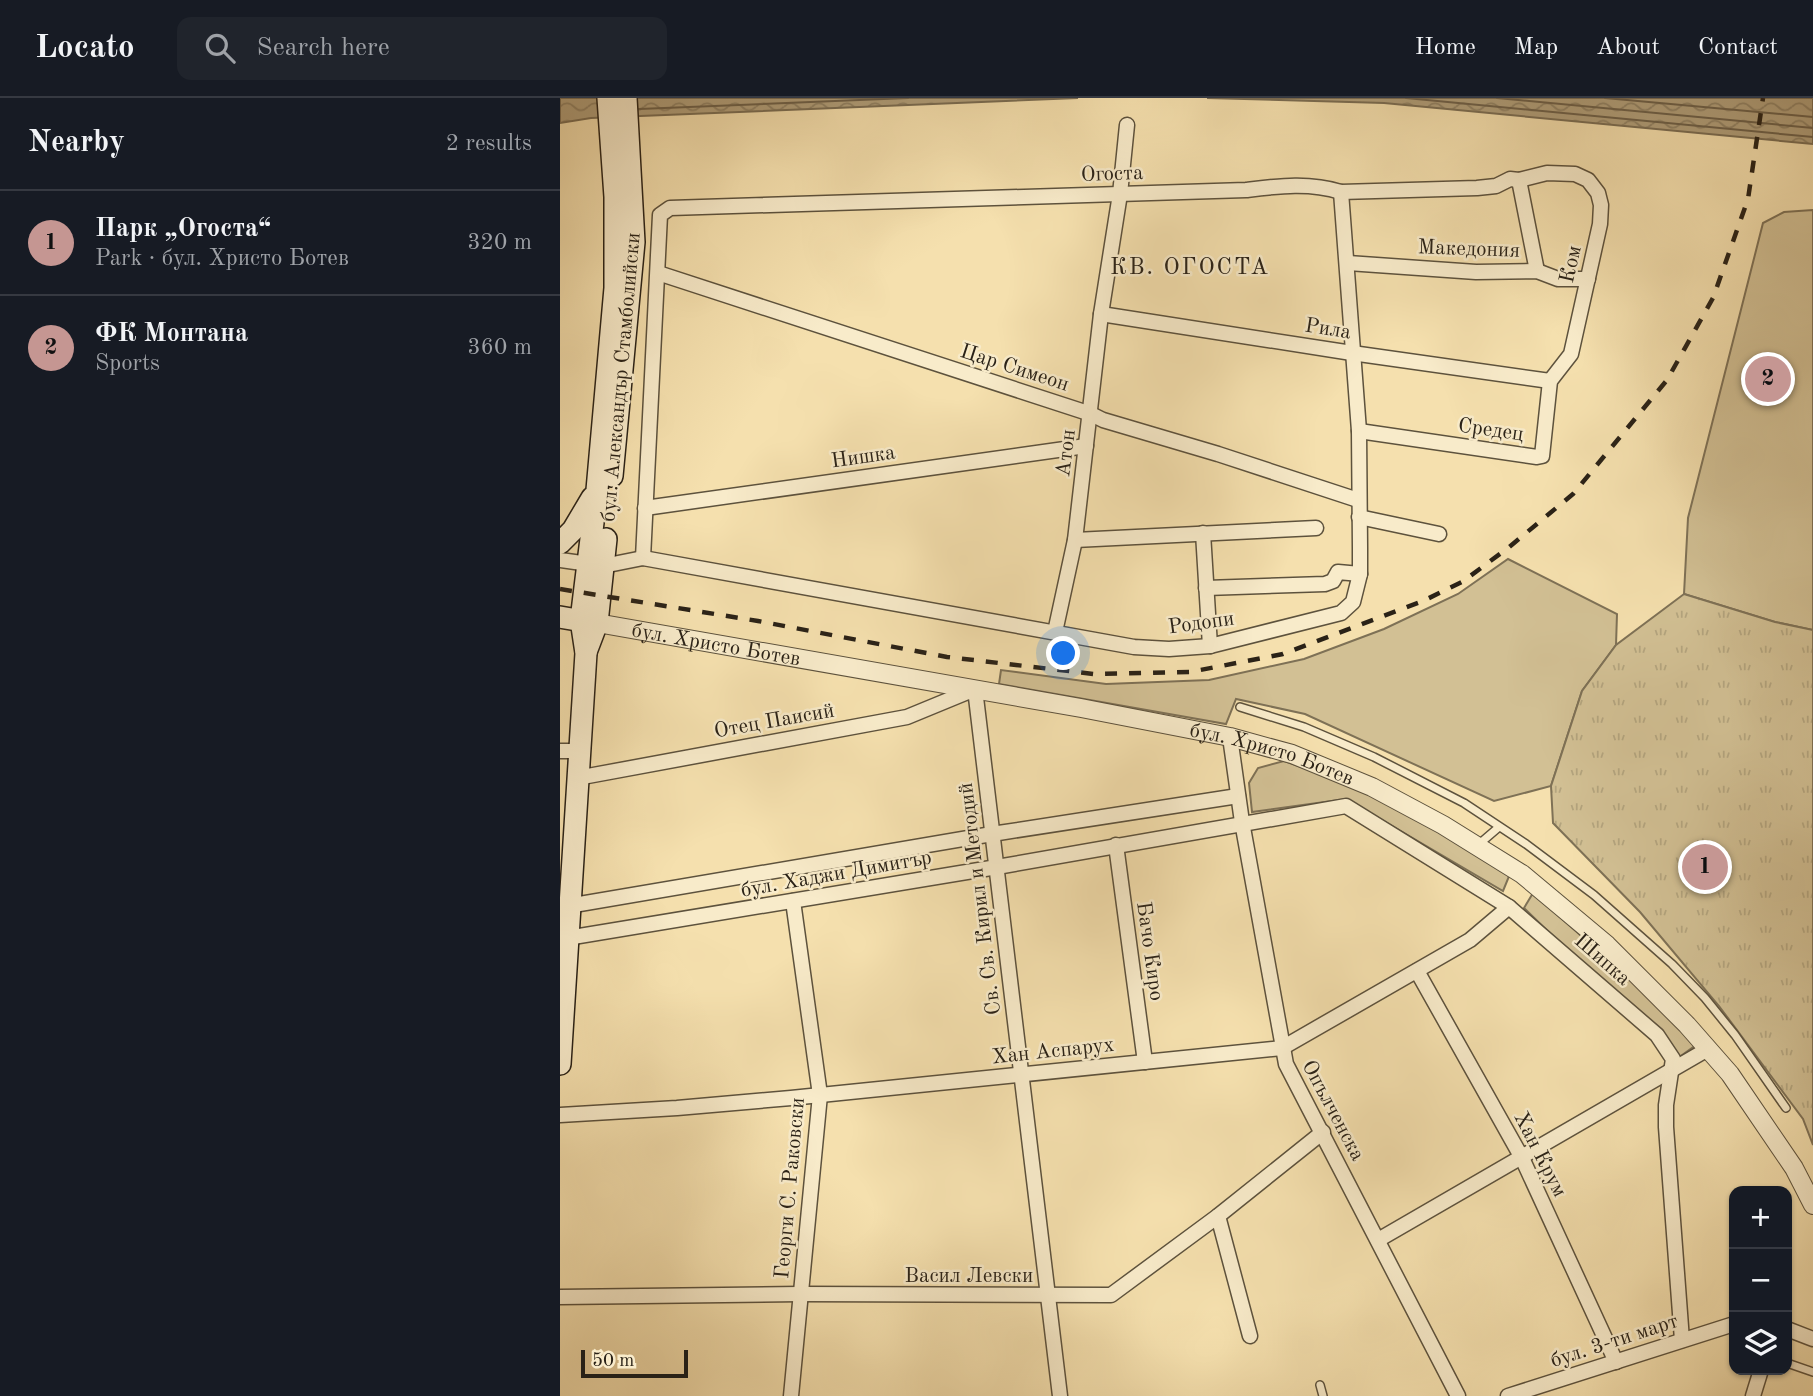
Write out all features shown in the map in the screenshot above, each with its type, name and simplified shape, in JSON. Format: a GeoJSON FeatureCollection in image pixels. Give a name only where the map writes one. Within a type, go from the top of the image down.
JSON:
{"type":"FeatureCollection","features":[{"type":"Feature","properties":{"kind":"main road","name":"бул. Александър Стамболийски"},"geometry":{"type":"LineString","coordinates":[[560,1064],[565,906],[577,778],[569,751],[586,653],[579,620],[596,565],[631,287],[634,242],[608,98]]}},
{"type":"Feature","properties":{"kind":"main road","name":"бул. Александър Стамболийски"},"geometry":{"type":"LineString","coordinates":[[596,565],[597,490],[624,197],[626,98]]}},
{"type":"Feature","properties":{"kind":"main road"},"geometry":{"type":"LineString","coordinates":[[560,543],[573,530],[597,490]]}},
{"type":"Feature","properties":{"kind":"street","name":"Атон"},"geometry":{"type":"LineString","coordinates":[[1055,632],[1075,540],[1101,314],[1120,194],[1127,125]]}},
{"type":"Feature","properties":{"kind":"street","name":"Огоста"},"geometry":{"type":"LineString","coordinates":[[658,273],[660,215],[670,208],[1246,190],[1292,185],[1324,187],[1341,192],[1477,188],[1496,186],[1510,179],[1519,180],[1560,172]]}},
{"type":"Feature","properties":{"kind":"street","name":"Ком"},"geometry":{"type":"LineString","coordinates":[[1550,381],[1571,354],[1600,224],[1601,205],[1598,193],[1588,180],[1576,174],[1560,172]]}},
{"type":"Feature","properties":{"kind":"street"},"geometry":{"type":"LineString","coordinates":[[1519,180],[1537,271]]}},
{"type":"Feature","properties":{"kind":"street","name":"Родопи"},"geometry":{"type":"LineString","coordinates":[[560,560],[596,565],[643,558],[1135,647],[1169,649],[1210,646],[1341,613],[1353,602],[1360,574],[1359,431],[1341,192]]}},
{"type":"Feature","properties":{"kind":"street","name":"Македония"},"geometry":{"type":"LineString","coordinates":[[1348,264],[1476,272],[1537,271],[1558,279],[1588,279]]}},
{"type":"Feature","properties":{"kind":"street"},"geometry":{"type":"LineString","coordinates":[[643,558],[658,273]]}},
{"type":"Feature","properties":{"kind":"street","name":"Цар Симеон"},"geometry":{"type":"LineString","coordinates":[[658,273],[1103,420],[1358,500]]}},
{"type":"Feature","properties":{"kind":"street","name":"Рила"},"geometry":{"type":"LineString","coordinates":[[1101,314],[1550,381]]}},
{"type":"Feature","properties":{"kind":"street","name":"Средец"},"geometry":{"type":"LineString","coordinates":[[1359,431],[1539,457],[1543,453],[1550,381]]}},
{"type":"Feature","properties":{"kind":"street","name":"Нишка"},"geometry":{"type":"LineString","coordinates":[[645,508],[1086,446]]}},
{"type":"Feature","properties":{"kind":"street"},"geometry":{"type":"LineString","coordinates":[[1359,517],[1439,534]]}},
{"type":"Feature","properties":{"kind":"street"},"geometry":{"type":"LineString","coordinates":[[1075,540],[1316,528]]}},
{"type":"Feature","properties":{"kind":"street"},"geometry":{"type":"LineString","coordinates":[[1203,533],[1210,646]]}},
{"type":"Feature","properties":{"kind":"street"},"geometry":{"type":"LineString","coordinates":[[1206,588],[1325,584],[1333,581],[1338,572],[1360,574]]}},
{"type":"Feature","properties":{"kind":"street","name":"бул. Христо Ботев"},"geometry":{"type":"LineString","coordinates":[[579,620],[975,689],[1230,737],[1292,754],[1372,787],[1522,874],[1607,945],[1730,1074],[1794,1168],[1813,1205]]}},
{"type":"Feature","properties":{"kind":"street","name":"Отец Паисий"},"geometry":{"type":"LineString","coordinates":[[577,778],[907,717],[975,689]]}},
{"type":"Feature","properties":{"kind":"street","name":"Св. Св. Кирил и Методий"},"geometry":{"type":"LineString","coordinates":[[975,689],[1060,1396]]}},
{"type":"Feature","properties":{"kind":"street","name":"Опълченска"},"geometry":{"type":"LineString","coordinates":[[1230,737],[1242,822],[1282,1048],[1290,1076],[1323,1132],[1458,1396]]}},
{"type":"Feature","properties":{"kind":"street","name":"бул. Хаджи Димитър"},"geometry":{"type":"LineString","coordinates":[[565,906],[992,834],[1238,796]]}},
{"type":"Feature","properties":{"kind":"street","name":"Шипка"},"geometry":{"type":"LineString","coordinates":[[1242,822],[1346,806],[1509,907],[1657,1035],[1669,1049],[1673,1070]]}},
{"type":"Feature","properties":{"kind":"street","name":"бул. Хаджи Димитър"},"geometry":{"type":"LineString","coordinates":[[565,939],[997,867],[1242,822]]}},
{"type":"Feature","properties":{"kind":"street","name":"Бачо Киро"},"geometry":{"type":"LineString","coordinates":[[1116,845],[1145,1062]]}},
{"type":"Feature","properties":{"kind":"street","name":"Георги С. Раковски"},"geometry":{"type":"LineString","coordinates":[[791,1396],[820,1095],[793,901]]}},
{"type":"Feature","properties":{"kind":"street","name":"Хан Аспарух"},"geometry":{"type":"LineString","coordinates":[[560,1115],[820,1095],[1282,1048],[1470,940],[1509,907]]}},
{"type":"Feature","properties":{"kind":"street","name":"Хан Крум"},"geometry":{"type":"LineString","coordinates":[[1417,971],[1522,1158],[1616,1362]]}},
{"type":"Feature","properties":{"kind":"street"},"geometry":{"type":"LineString","coordinates":[[1378,1240],[1708,1049]]}},
{"type":"Feature","properties":{"kind":"street"},"geometry":{"type":"LineString","coordinates":[[1673,1070],[1666,1105],[1666,1127],[1682,1340]]}},
{"type":"Feature","properties":{"kind":"street","name":"Васил Левски"},"geometry":{"type":"LineString","coordinates":[[560,1297],[800,1294],[1111,1295],[1218,1216],[1323,1132]]}},
{"type":"Feature","properties":{"kind":"street"},"geometry":{"type":"LineString","coordinates":[[1218,1216],[1250,1336]]}},
{"type":"Feature","properties":{"kind":"street","name":"бул. 3-ти март"},"geometry":{"type":"LineString","coordinates":[[1508,1396],[1729,1326]]}},
{"type":"Feature","properties":{"kind":"street"},"geometry":{"type":"LineString","coordinates":[[1753,1396],[1759,1375]]}},
{"type":"Feature","properties":{"kind":"lane"},"geometry":{"type":"LineString","coordinates":[[1240,707],[1304,727],[1374,757],[1464,803],[1526,844],[1594,895],[1672,964],[1705,998],[1735,1035],[1786,1108]]}},
{"type":"Feature","properties":{"kind":"lane"},"geometry":{"type":"LineString","coordinates":[[1477,846],[1499,827]]}},
{"type":"Feature","properties":{"kind":"lane"},"geometry":{"type":"LineString","coordinates":[[1792,1365],[1813,1372]]}},
{"type":"Feature","properties":{"kind":"lane"},"geometry":{"type":"LineString","coordinates":[[1320,1385],[1323,1396]]}},
{"type":"Feature","properties":{"kind":"green space"},"geometry":{"type":"Polygon","coordinates":[[[1813,210],[1813,630],[1775,622],[1684,594],[1688,518],[1763,223],[1784,212],[1813,210]]]}},
{"type":"Feature","properties":{"kind":"green space"},"geometry":{"type":"Polygon","coordinates":[[[1508,559],[1617,614],[1616,645],[1582,691],[1551,786],[1494,801],[1305,714],[1236,699],[1226,724],[999,684],[1001,670],[1106,684],[1209,680],[1304,659],[1384,629],[1458,594],[1508,559]]]}},
{"type":"Feature","properties":{"kind":"green space"},"geometry":{"type":"Polygon","coordinates":[[[1684,594],[1775,622],[1813,630],[1813,1145],[1803,1119],[1719,1006],[1640,912],[1553,823],[1551,786],[1582,691],[1616,645],[1684,594]]]}},
{"type":"Feature","properties":{"kind":"green space"},"geometry":{"type":"Polygon","coordinates":[[[1284,761],[1369,791],[1512,869],[1503,891],[1346,799],[1252,812],[1249,783],[1258,768],[1284,761]]]}},
{"type":"Feature","properties":{"kind":"green space"},"geometry":{"type":"Polygon","coordinates":[[[1533,893],[1670,1015],[1696,1045],[1678,1058],[1524,908],[1533,893]]]}},
{"type":"Feature","properties":{"kind":"water"},"geometry":{"type":"Polygon","coordinates":[[[560,98],[1078,98],[591,118],[560,123],[560,98]]]}},
{"type":"Feature","properties":{"kind":"water"},"geometry":{"type":"Polygon","coordinates":[[[1207,98],[1813,98],[1813,144],[1384,103],[1207,98]]]}},
{"type":"Feature","properties":{"kind":"railway"},"geometry":{"type":"LineString","coordinates":[[560,589],[758,621],[947,657],[1094,674],[1190,672],[1283,654],[1423,601],[1462,582],[1573,494],[1667,380],[1713,298],[1748,199],[1763,98]]}},
{"type":"Feature","properties":{"kind":"place","name":"ФК Монтана"},"geometry":{"type":"Point","coordinates":[1768,379]}},
{"type":"Feature","properties":{"kind":"place","name":"Парк „Огоста“"},"geometry":{"type":"Point","coordinates":[1705,867]}},
{"type":"Feature","properties":{"kind":"district","name":"КВ. ОГОСТА"},"geometry":{"type":"Point","coordinates":[1190,266]}}]}
